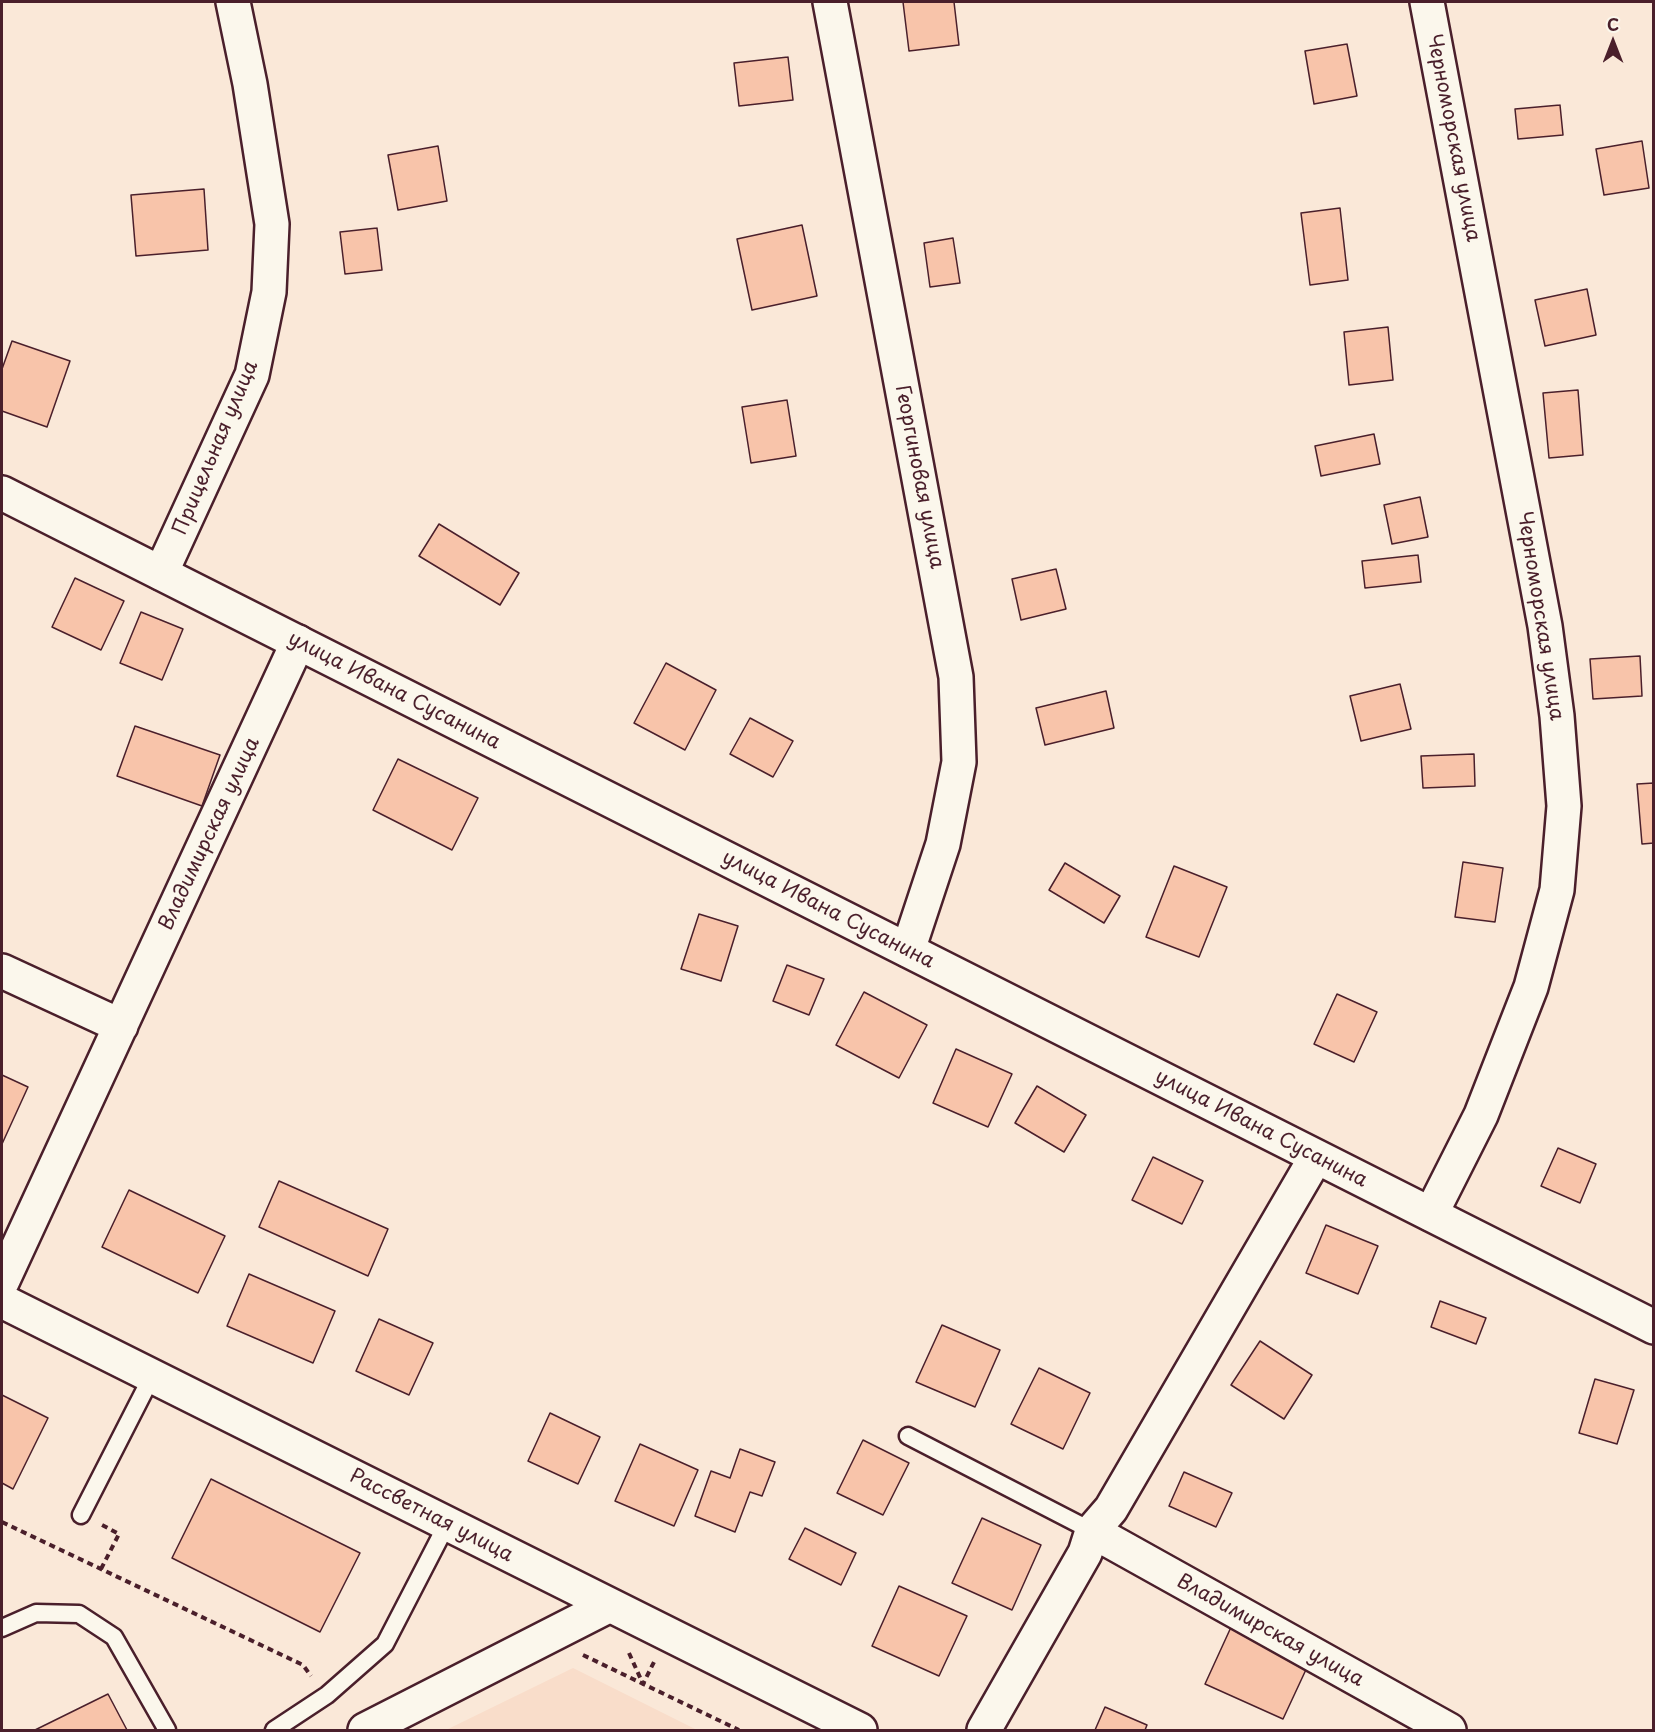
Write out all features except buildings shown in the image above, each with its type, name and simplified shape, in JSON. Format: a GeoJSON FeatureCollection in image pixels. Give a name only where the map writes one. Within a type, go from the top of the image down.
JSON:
{"type":"FeatureCollection","features":[{"type":"Feature","properties":{"kind":"street","name":"Прицельная улица"},"geometry":{"type":"LineString","coordinates":[[161,573],[252,375],[269,292],[272,224],[252,95],[233,2]]}},
{"type":"Feature","properties":{"kind":"street","name":"Георгиновая улица"},"geometry":{"type":"LineString","coordinates":[[830,2],[956,677],[959,762],[943,844],[908,950]]}},
{"type":"Feature","properties":{"kind":"street","name":"Черноморская улица"},"geometry":{"type":"LineString","coordinates":[[1427,2],[1545,627],[1557,716],[1564,806],[1557,890],[1531,987],[1480,1115],[1431,1214]]}},
{"type":"Feature","properties":{"kind":"street","name":"улица Ивана Сусанина"},"geometry":{"type":"LineString","coordinates":[[2,493],[1653,1327]]}},
{"type":"Feature","properties":{"kind":"street","name":"Владимирская улица"},"geometry":{"type":"LineString","coordinates":[[2,1282],[298,642]]}},
{"type":"Feature","properties":{"kind":"street"},"geometry":{"type":"LineString","coordinates":[[2,971],[121,1026]]}},
{"type":"Feature","properties":{"kind":"street"},"geometry":{"type":"LineString","coordinates":[[984,1731],[1085,1553],[1092,1531],[1111,1509],[1316,1156]]}},
{"type":"Feature","properties":{"kind":"street","name":"Рассветная улица"},"geometry":{"type":"LineString","coordinates":[[2,1301],[860,1731]]}},
{"type":"Feature","properties":{"kind":"street","name":"Владимирская улица"},"geometry":{"type":"LineString","coordinates":[[1092,1531],[1449,1731]]}},
{"type":"Feature","properties":{"kind":"street"},"geometry":{"type":"LineString","coordinates":[[365,1731],[608,1606]]}},
{"type":"Feature","properties":{"kind":"lane"},"geometry":{"type":"LineString","coordinates":[[81,1515],[152,1376]]}},
{"type":"Feature","properties":{"kind":"lane"},"geometry":{"type":"LineString","coordinates":[[908,1436],[1092,1531]]}},
{"type":"Feature","properties":{"kind":"lane"},"geometry":{"type":"LineString","coordinates":[[274,1731],[327,1695],[385,1644],[447,1524]]}},
{"type":"Feature","properties":{"kind":"lane"},"geometry":{"type":"LineString","coordinates":[[2,1628],[36,1613],[79,1614],[114,1637],[167,1731]]}},
{"type":"Feature","properties":{"kind":"path"},"geometry":{"type":"LineString","coordinates":[[81,1515],[119,1534],[101,1569]]}},
{"type":"Feature","properties":{"kind":"path"},"geometry":{"type":"LineString","coordinates":[[2,1522],[303,1665],[327,1695]]}},
{"type":"Feature","properties":{"kind":"path"},"geometry":{"type":"LineString","coordinates":[[627,1648],[636,1653]]}},
{"type":"Feature","properties":{"kind":"path"},"geometry":{"type":"LineString","coordinates":[[580,1653],[739,1731]]}},
{"type":"Feature","properties":{"kind":"path"},"geometry":{"type":"LineString","coordinates":[[645,1657],[664,1666]]}},
{"type":"Feature","properties":{"kind":"shaded area"},"geometry":{"type":"Polygon","coordinates":[[[573,1668],[697,1730],[446,1730],[573,1668]]]}}]}
